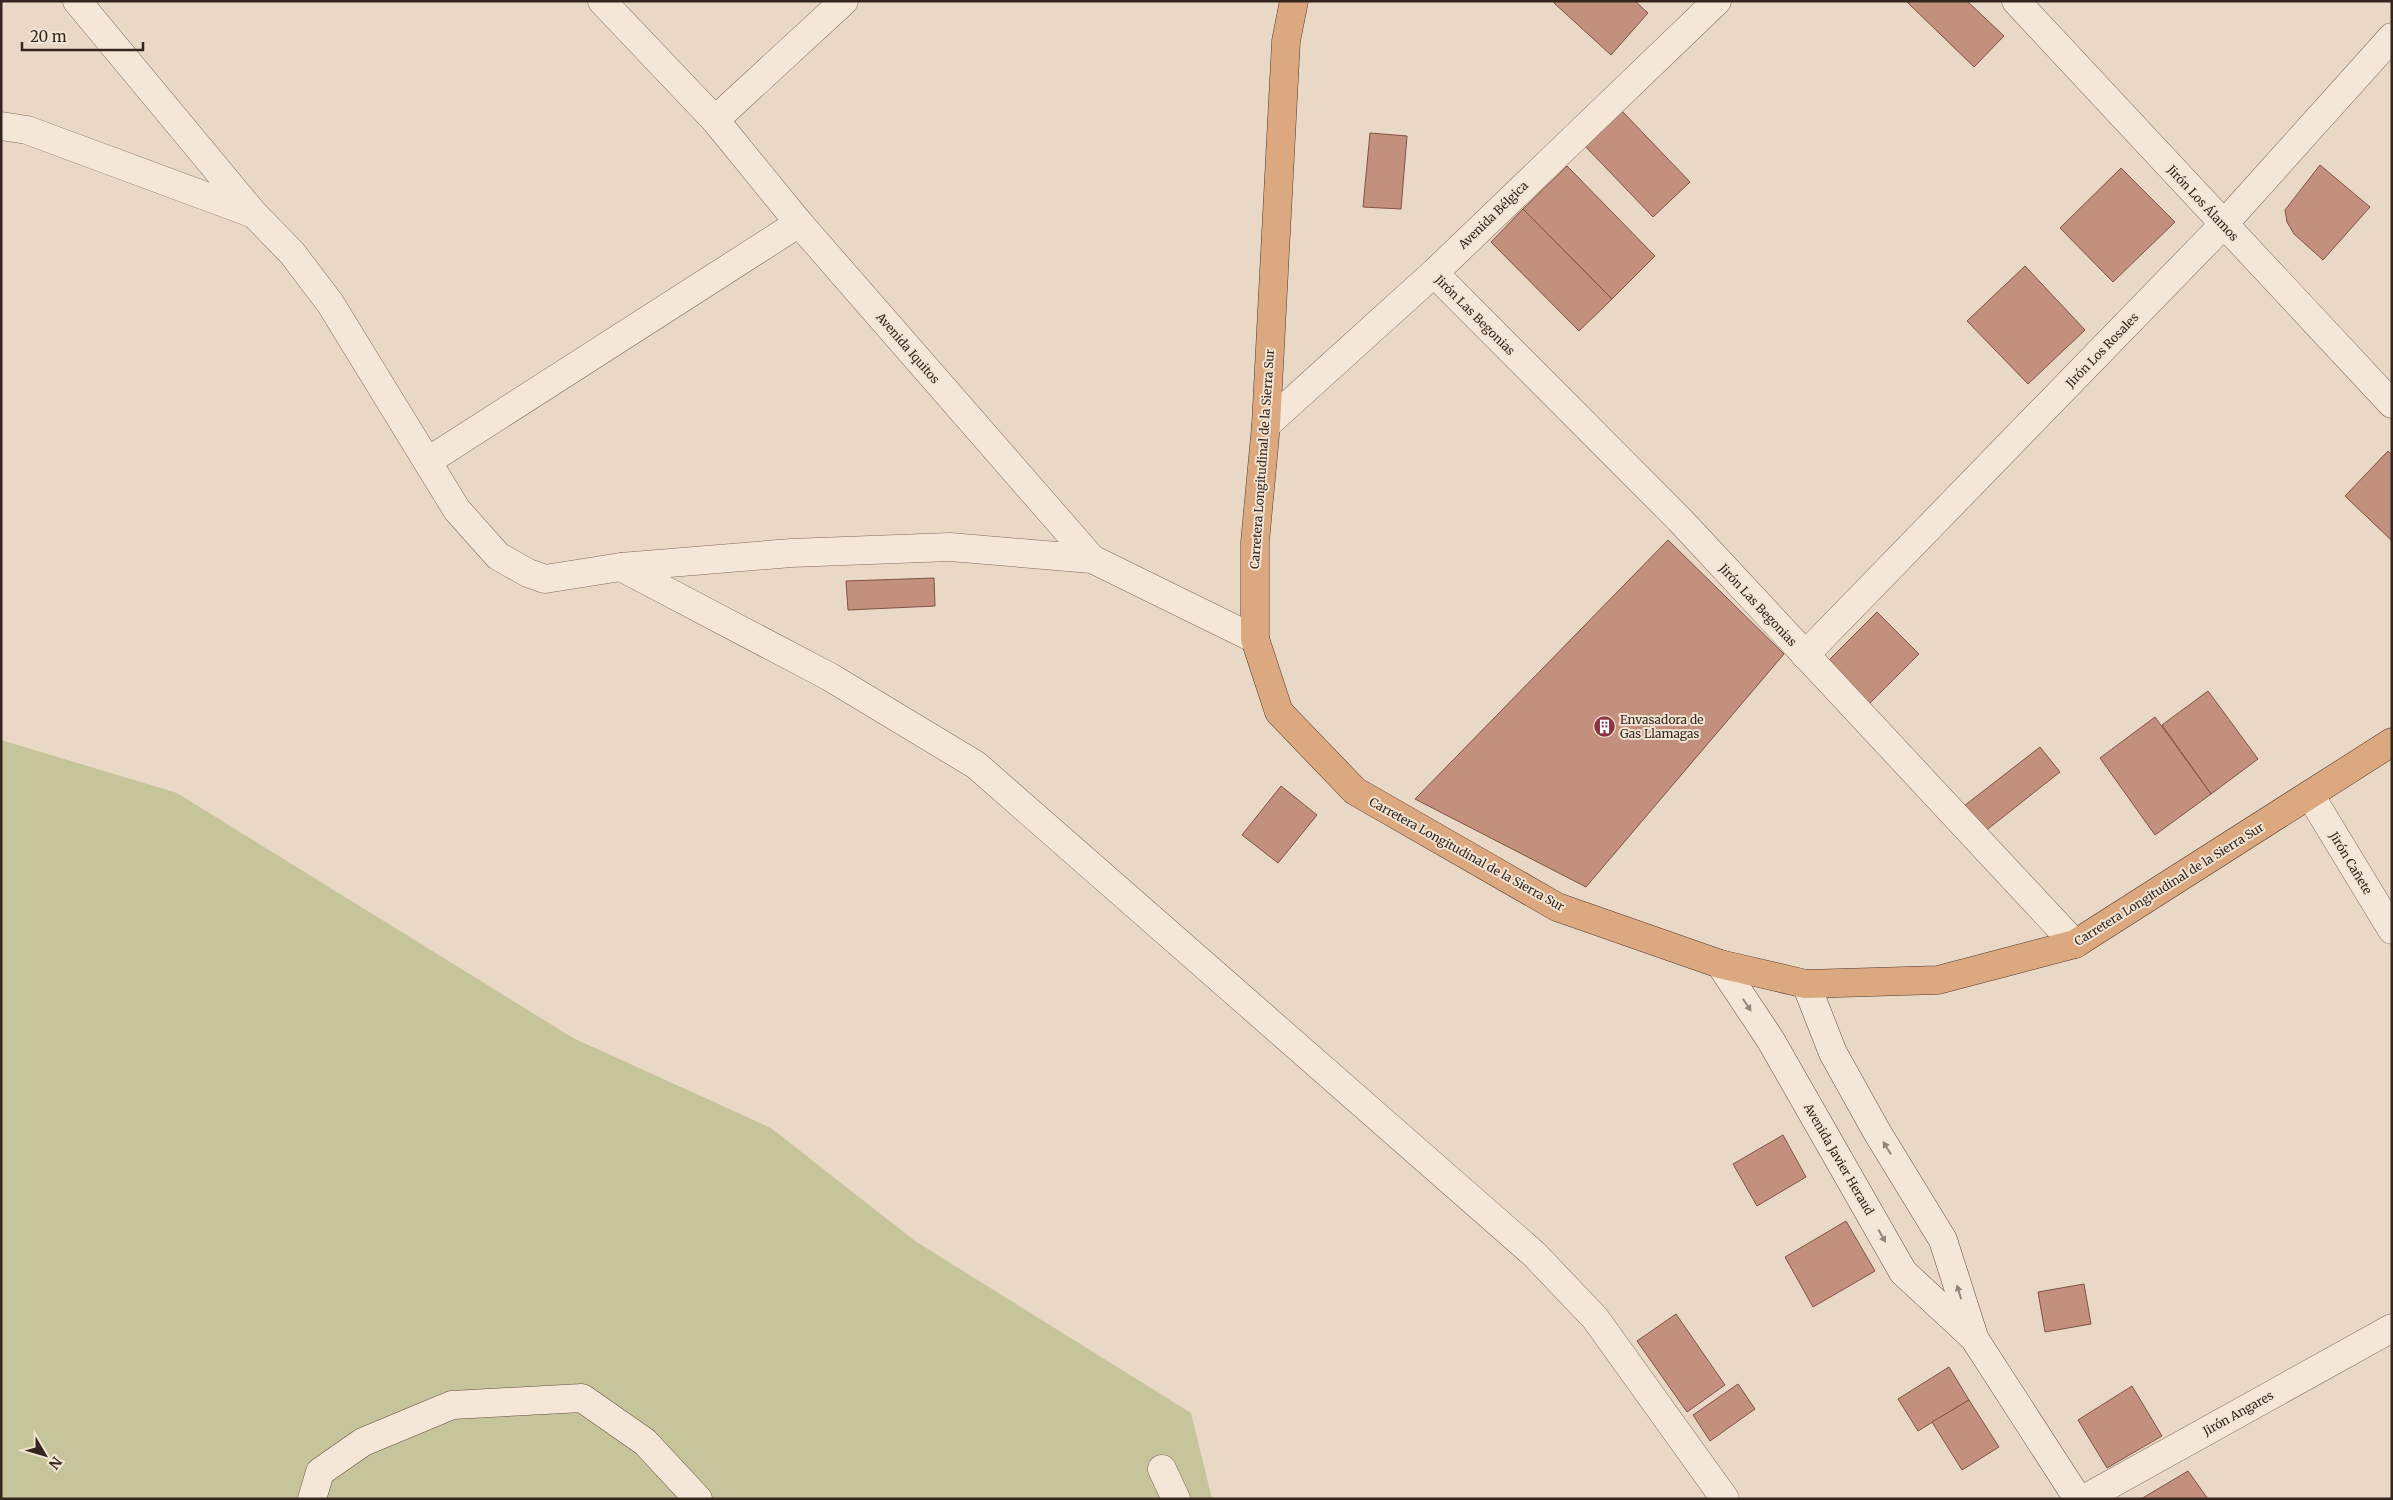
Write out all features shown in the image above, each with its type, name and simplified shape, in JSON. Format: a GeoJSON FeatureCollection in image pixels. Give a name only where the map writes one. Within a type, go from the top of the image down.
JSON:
{"type":"FeatureCollection","features":[{"type":"Feature","properties":{"kind":"highway","name":"Carretera Longitudinal de la Sierra Sur"},"geometry":{"type":"LineString","coordinates":[[1294,1],[1286,41],[1266,425],[1255,542],[1255,639],[1279,712],[1355,791],[1557,906],[1720,964],[1806,984],[1938,980],[2075,944],[2392,742]]}},
{"type":"Feature","properties":{"kind":"street"},"geometry":{"type":"LineString","coordinates":[[77,1],[254,214],[292,253],[330,303],[457,510],[498,556],[528,573],[545,579],[621,567],[791,553],[950,547],[1092,559]]}},
{"type":"Feature","properties":{"kind":"street","name":"Avenida Iquitos"},"geometry":{"type":"LineString","coordinates":[[602,1],[715,120],[799,223],[1092,559],[1255,639]]}},
{"type":"Feature","properties":{"kind":"street"},"geometry":{"type":"LineString","coordinates":[[715,120],[844,1]]}},
{"type":"Feature","properties":{"kind":"street","name":"Avenida Bélgica"},"geometry":{"type":"LineString","coordinates":[[1266,425],[1434,273],[1717,1]]}},
{"type":"Feature","properties":{"kind":"street","name":"Jirón Los Álamos"},"geometry":{"type":"LineString","coordinates":[[2016,1],[2392,404]]}},
{"type":"Feature","properties":{"kind":"street","name":"Jirón Los Rosales"},"geometry":{"type":"LineString","coordinates":[[1805,656],[2223,225],[2392,37]]}},
{"type":"Feature","properties":{"kind":"street"},"geometry":{"type":"LineString","coordinates":[[1,126],[27,130],[254,214]]}},
{"type":"Feature","properties":{"kind":"street"},"geometry":{"type":"LineString","coordinates":[[428,461],[799,223]]}},
{"type":"Feature","properties":{"kind":"street","name":"Jirón Las Begonias"},"geometry":{"type":"LineString","coordinates":[[1434,273],[1680,520],[2075,944]]}},
{"type":"Feature","properties":{"kind":"street"},"geometry":{"type":"LineString","coordinates":[[621,567],[830,677],[976,765],[1534,1254],[1596,1318],[1725,1499]]}},
{"type":"Feature","properties":{"kind":"street","name":"Jirón Cañete"},"geometry":{"type":"LineString","coordinates":[[2310,795],[2392,930]]}},
{"type":"Feature","properties":{"kind":"street","name":"Avenida Javier Heraud"},"geometry":{"type":"LineString","coordinates":[[1720,964],[1770,1039],[1902,1272],[1974,1338],[2078,1499]]}},
{"type":"Feature","properties":{"kind":"street","name":"Avenida Javier Heraud"},"geometry":{"type":"LineString","coordinates":[[1806,984],[1833,1053],[1877,1132],[1943,1240],[1974,1338]]}},
{"type":"Feature","properties":{"kind":"street","name":"Jirón Angares"},"geometry":{"type":"LineString","coordinates":[[2084,1499],[2392,1328]]}},
{"type":"Feature","properties":{"kind":"street"},"geometry":{"type":"LineString","coordinates":[[312,1499],[320,1472],[363,1442],[452,1405],[582,1398],[645,1442],[698,1499]]}},
{"type":"Feature","properties":{"kind":"street"},"geometry":{"type":"LineString","coordinates":[[1162,1469],[1176,1499]]}},
{"type":"Feature","properties":{"kind":"shaded area"},"geometry":{"type":"Polygon","coordinates":[[[1,740],[177,793],[573,1038],[771,1128],[915,1241],[1191,1413],[1212,1499],[1,1499],[1,740]]]}},
{"type":"Feature","properties":{"kind":"building"},"geometry":{"type":"Polygon","coordinates":[[[1555,1],[1635,1],[1648,13],[1611,55],[1554,3],[1555,1]]]}},
{"type":"Feature","properties":{"kind":"building"},"geometry":{"type":"Polygon","coordinates":[[[1906,1],[1967,1],[2004,36],[1974,67],[1906,1]]]}},
{"type":"Feature","properties":{"kind":"building"},"geometry":{"type":"Polygon","coordinates":[[[1621,110],[1690,182],[1653,217],[1584,145],[1621,110]]]}},
{"type":"Feature","properties":{"kind":"building"},"geometry":{"type":"Polygon","coordinates":[[[1370,133],[1407,136],[1401,209],[1363,207],[1370,133]]]}},
{"type":"Feature","properties":{"kind":"building"},"geometry":{"type":"Polygon","coordinates":[[[2320,165],[2370,207],[2323,260],[2294,234],[2287,222],[2285,210],[2320,165]]]}},
{"type":"Feature","properties":{"kind":"building"},"geometry":{"type":"Polygon","coordinates":[[[1567,166],[1655,256],[1612,299],[1523,209],[1567,166]]]}},
{"type":"Feature","properties":{"kind":"building"},"geometry":{"type":"Polygon","coordinates":[[[2121,168],[2175,222],[2113,282],[2060,228],[2121,168]]]}},
{"type":"Feature","properties":{"kind":"building"},"geometry":{"type":"Polygon","coordinates":[[[1523,209],[1612,299],[1579,331],[1491,242],[1523,209]]]}},
{"type":"Feature","properties":{"kind":"building"},"geometry":{"type":"Polygon","coordinates":[[[2025,266],[2085,330],[2028,384],[1967,321],[2025,266]]]}},
{"type":"Feature","properties":{"kind":"building"},"geometry":{"type":"Polygon","coordinates":[[[2388,451],[2392,455],[2392,541],[2345,496],[2388,451]]]}},
{"type":"Feature","properties":{"kind":"building","name":"Envasadora de Gas Llamagas"},"geometry":{"type":"Polygon","coordinates":[[[1668,540],[1784,654],[1586,887],[1415,799],[1668,540]]]}},
{"type":"Feature","properties":{"kind":"building"},"geometry":{"type":"Polygon","coordinates":[[[934,578],[935,606],[848,610],[846,581],[934,578]]]}},
{"type":"Feature","properties":{"kind":"building"},"geometry":{"type":"Polygon","coordinates":[[[1877,612],[1919,654],[1869,704],[1827,662],[1877,612]]]}},
{"type":"Feature","properties":{"kind":"building"},"geometry":{"type":"Polygon","coordinates":[[[2208,691],[2258,759],[2211,794],[2162,725],[2208,691]]]}},
{"type":"Feature","properties":{"kind":"building"},"geometry":{"type":"Polygon","coordinates":[[[2155,717],[2211,794],[2155,835],[2100,758],[2155,717]]]}},
{"type":"Feature","properties":{"kind":"building"},"geometry":{"type":"Polygon","coordinates":[[[2040,747],[2060,772],[1984,832],[1964,806],[2040,747]]]}},
{"type":"Feature","properties":{"kind":"building"},"geometry":{"type":"Polygon","coordinates":[[[1281,786],[1317,815],[1278,863],[1242,835],[1281,786]]]}},
{"type":"Feature","properties":{"kind":"building"},"geometry":{"type":"Polygon","coordinates":[[[1783,1135],[1806,1177],[1757,1206],[1733,1164],[1783,1135]]]}},
{"type":"Feature","properties":{"kind":"building"},"geometry":{"type":"Polygon","coordinates":[[[1846,1221],[1875,1271],[1813,1307],[1785,1257],[1846,1221]]]}},
{"type":"Feature","properties":{"kind":"building"},"geometry":{"type":"Polygon","coordinates":[[[2084,1284],[2091,1324],[2045,1332],[2038,1292],[2084,1284]]]}},
{"type":"Feature","properties":{"kind":"building"},"geometry":{"type":"Polygon","coordinates":[[[1676,1314],[1725,1385],[1687,1412],[1637,1341],[1676,1314]]]}},
{"type":"Feature","properties":{"kind":"building"},"geometry":{"type":"Polygon","coordinates":[[[1949,1367],[1969,1400],[1918,1431],[1898,1399],[1949,1367]]]}},
{"type":"Feature","properties":{"kind":"building"},"geometry":{"type":"Polygon","coordinates":[[[1738,1384],[1755,1409],[1710,1441],[1693,1415],[1738,1384]]]}},
{"type":"Feature","properties":{"kind":"building"},"geometry":{"type":"Polygon","coordinates":[[[2132,1386],[2162,1436],[2107,1468],[2078,1420],[2132,1386]]]}},
{"type":"Feature","properties":{"kind":"building"},"geometry":{"type":"Polygon","coordinates":[[[1969,1400],[1999,1447],[1962,1470],[1932,1422],[1969,1400]]]}},
{"type":"Feature","properties":{"kind":"building"},"geometry":{"type":"Polygon","coordinates":[[[2188,1471],[2208,1499],[2141,1499],[2188,1471]]]}},
{"type":"Feature","properties":{"kind":"place","name":"Envasadora de Gas Llamagas"},"geometry":{"type":"Point","coordinates":[1604,726]}}]}
